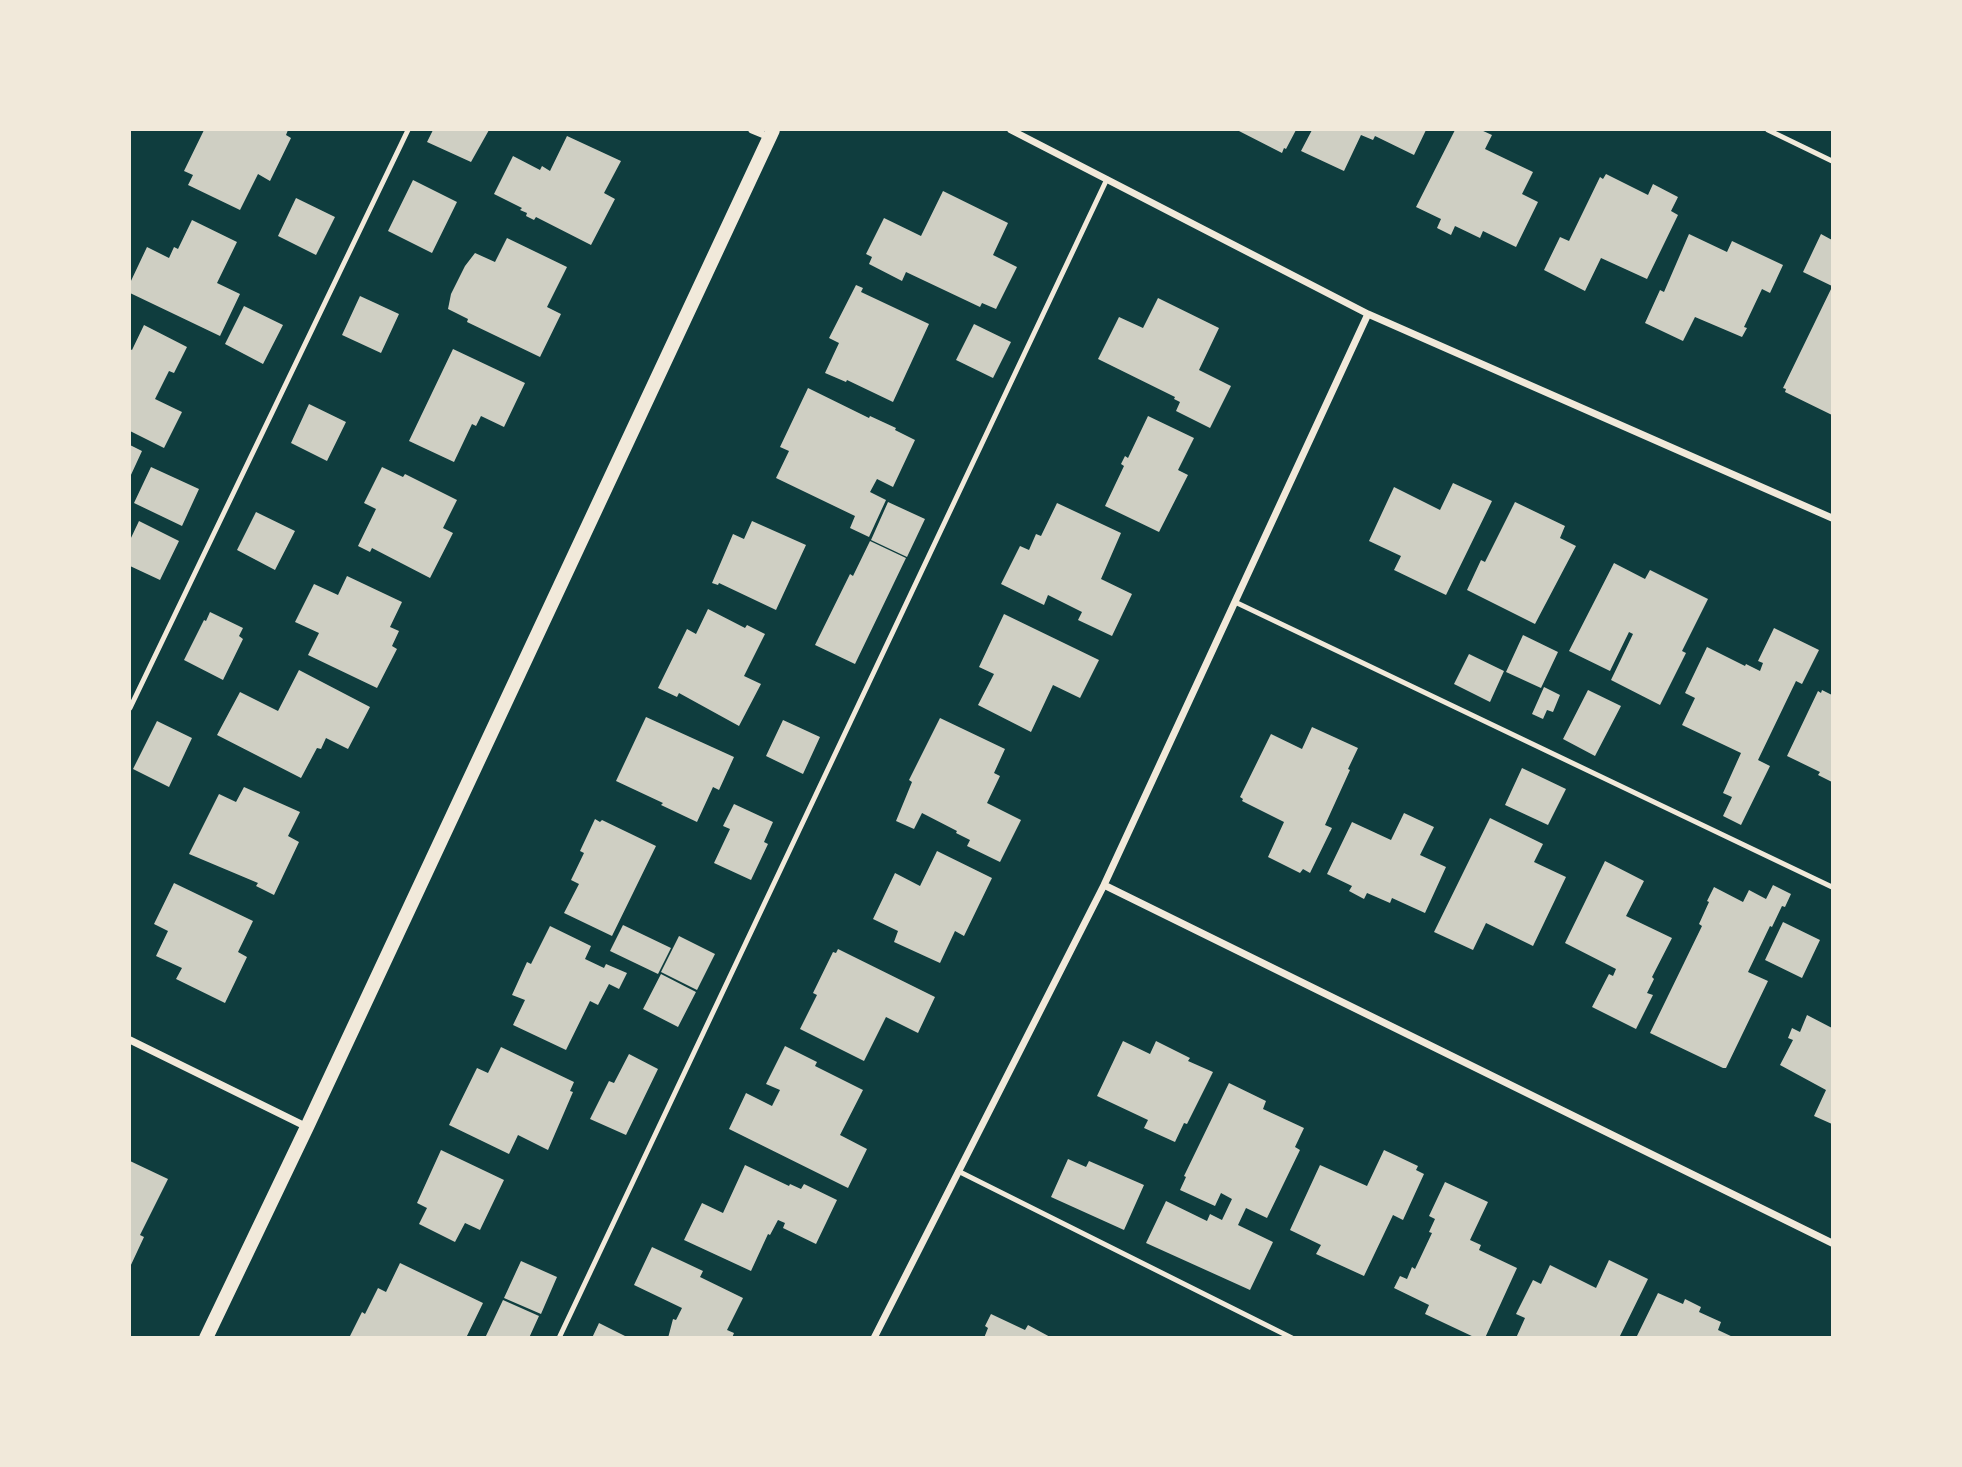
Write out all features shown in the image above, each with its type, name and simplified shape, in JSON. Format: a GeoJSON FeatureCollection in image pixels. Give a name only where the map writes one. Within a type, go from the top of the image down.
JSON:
{"type":"FeatureCollection","features":[{"type":"Feature","properties":{"kind":"main road"},"geometry":{"type":"LineString","coordinates":[[206,1338],[771,133]]}},
{"type":"Feature","properties":{"kind":"street"},"geometry":{"type":"LineString","coordinates":[[752,130],[771,133]]}},
{"type":"Feature","properties":{"kind":"street"},"geometry":{"type":"LineString","coordinates":[[1011,130],[1368,314],[1832,518]]}},
{"type":"Feature","properties":{"kind":"street"},"geometry":{"type":"LineString","coordinates":[[874,1338],[1104,885],[1368,314]]}},
{"type":"Feature","properties":{"kind":"street"},"geometry":{"type":"LineString","coordinates":[[1104,885],[1832,1243]]}},
{"type":"Feature","properties":{"kind":"street"},"geometry":{"type":"LineString","coordinates":[[130,1040],[307,1127]]}},
{"type":"Feature","properties":{"kind":"lane"},"geometry":{"type":"LineString","coordinates":[[130,708],[408,130]]}},
{"type":"Feature","properties":{"kind":"lane"},"geometry":{"type":"LineString","coordinates":[[1768,130],[1832,161]]}},
{"type":"Feature","properties":{"kind":"lane"},"geometry":{"type":"LineString","coordinates":[[559,1338],[1107,179]]}},
{"type":"Feature","properties":{"kind":"lane"},"geometry":{"type":"LineString","coordinates":[[1235,603],[1832,887]]}},
{"type":"Feature","properties":{"kind":"lane"},"geometry":{"type":"LineString","coordinates":[[958,1171],[1292,1338]]}},
{"type":"Feature","properties":{"kind":"building"},"geometry":{"type":"Polygon","coordinates":[[[204,130],[288,130],[286,135],[291,138],[270,181],[258,174],[240,210],[188,185],[193,175],[184,171],[204,130]]]}},
{"type":"Feature","properties":{"kind":"building"},"geometry":{"type":"Polygon","coordinates":[[[433,130],[489,130],[471,162],[427,142],[433,130]]]}},
{"type":"Feature","properties":{"kind":"building"},"geometry":{"type":"Polygon","coordinates":[[[1237,130],[1296,130],[1282,153],[1237,130]]]}},
{"type":"Feature","properties":{"kind":"building"},"geometry":{"type":"Polygon","coordinates":[[[1312,130],[1426,130],[1414,155],[1375,136],[1373,140],[1361,135],[1344,171],[1301,151],[1312,130]]]}},
{"type":"Feature","properties":{"kind":"building"},"geometry":{"type":"Polygon","coordinates":[[[1455,130],[1481,130],[1492,135],[1485,149],[1533,172],[1522,194],[1538,202],[1516,247],[1483,231],[1480,238],[1455,226],[1451,235],[1437,228],[1441,219],[1416,207],[1455,130]]]}},
{"type":"Feature","properties":{"kind":"building"},"geometry":{"type":"Polygon","coordinates":[[[567,136],[621,161],[604,193],[615,199],[591,245],[536,217],[534,220],[526,216],[527,213],[520,210],[522,208],[494,194],[513,156],[540,170],[542,166],[550,171],[567,136]]]}},
{"type":"Feature","properties":{"kind":"building"},"geometry":{"type":"Polygon","coordinates":[[[1606,174],[1648,195],[1653,184],[1678,197],[1671,211],[1678,215],[1647,279],[1601,258],[1585,291],[1544,270],[1560,237],[1569,241],[1600,177],[1603,179],[1606,174]]]}},
{"type":"Feature","properties":{"kind":"building"},"geometry":{"type":"Polygon","coordinates":[[[413,180],[457,202],[432,253],[388,231],[413,180]]]}},
{"type":"Feature","properties":{"kind":"building"},"geometry":{"type":"Polygon","coordinates":[[[943,191],[1008,223],[993,255],[1017,267],[996,309],[982,303],[980,307],[906,272],[902,281],[869,264],[872,257],[866,254],[884,218],[921,236],[943,191]]]}},
{"type":"Feature","properties":{"kind":"building"},"geometry":{"type":"Polygon","coordinates":[[[296,198],[335,217],[316,255],[278,236],[296,198]]]}},
{"type":"Feature","properties":{"kind":"building"},"geometry":{"type":"Polygon","coordinates":[[[192,220],[237,242],[217,283],[240,294],[220,336],[130,293],[130,283],[147,247],[169,258],[174,247],[178,249],[192,220]]]}},
{"type":"Feature","properties":{"kind":"building"},"geometry":{"type":"Polygon","coordinates":[[[1689,234],[1727,252],[1732,241],[1783,265],[1770,293],[1762,289],[1742,337],[1695,317],[1683,341],[1645,323],[1660,290],[1664,292],[1689,234]]]}},
{"type":"Feature","properties":{"kind":"building"},"geometry":{"type":"Polygon","coordinates":[[[1821,234],[1832,240],[1832,286],[1803,272],[1821,234]]]}},
{"type":"Feature","properties":{"kind":"building"},"geometry":{"type":"Polygon","coordinates":[[[507,238],[567,267],[547,307],[561,314],[540,357],[467,322],[468,319],[448,309],[451,294],[475,253],[495,262],[507,238]]]}},
{"type":"Feature","properties":{"kind":"building"},"geometry":{"type":"Polygon","coordinates":[[[856,285],[863,288],[861,292],[929,324],[893,402],[847,380],[846,382],[825,373],[839,343],[829,338],[856,285]]]}},
{"type":"Feature","properties":{"kind":"building"},"geometry":{"type":"Polygon","coordinates":[[[1832,287],[1832,415],[1785,392],[1786,389],[1783,388],[1832,287]]]}},
{"type":"Feature","properties":{"kind":"building"},"geometry":{"type":"Polygon","coordinates":[[[360,296],[399,314],[381,353],[342,335],[360,296]]]}},
{"type":"Feature","properties":{"kind":"building"},"geometry":{"type":"Polygon","coordinates":[[[1158,298],[1219,328],[1199,370],[1231,386],[1210,428],[1176,411],[1180,402],[1174,399],[1175,397],[1098,359],[1119,317],[1143,328],[1158,298]]]}},
{"type":"Feature","properties":{"kind":"building"},"geometry":{"type":"Polygon","coordinates":[[[244,306],[283,325],[263,364],[225,344],[244,306]]]}},
{"type":"Feature","properties":{"kind":"building"},"geometry":{"type":"Polygon","coordinates":[[[974,324],[1011,342],[993,378],[956,360],[974,324]]]}},
{"type":"Feature","properties":{"kind":"building"},"geometry":{"type":"Polygon","coordinates":[[[144,325],[187,347],[174,373],[169,371],[155,399],[182,412],[164,448],[130,431],[130,349],[132,350],[144,325]]]}},
{"type":"Feature","properties":{"kind":"building"},"geometry":{"type":"Polygon","coordinates":[[[453,349],[525,383],[504,427],[481,416],[476,426],[472,424],[454,462],[409,441],[453,349]]]}},
{"type":"Feature","properties":{"kind":"building"},"geometry":{"type":"Polygon","coordinates":[[[808,388],[896,428],[895,430],[915,440],[893,487],[877,479],[870,492],[886,500],[869,537],[850,528],[855,516],[776,478],[789,451],[780,447],[808,388]]]}},
{"type":"Feature","properties":{"kind":"building"},"geometry":{"type":"Polygon","coordinates":[[[309,404],[346,422],[327,461],[291,443],[309,404]]]}},
{"type":"Feature","properties":{"kind":"building"},"geometry":{"type":"Polygon","coordinates":[[[1148,416],[1194,438],[1178,470],[1188,475],[1159,532],[1105,506],[1124,466],[1121,464],[1125,456],[1128,458],[1148,416]]]}},
{"type":"Feature","properties":{"kind":"building"},"geometry":{"type":"Polygon","coordinates":[[[130,445],[142,451],[130,477],[130,445]]]}},
{"type":"Feature","properties":{"kind":"building"},"geometry":{"type":"Polygon","coordinates":[[[151,467],[199,489],[182,526],[134,503],[151,467]]]}},
{"type":"Feature","properties":{"kind":"building"},"geometry":{"type":"Polygon","coordinates":[[[382,467],[403,477],[405,474],[457,500],[443,528],[453,533],[430,578],[372,548],[370,552],[358,546],[376,509],[364,503],[382,467]]]}},
{"type":"Feature","properties":{"kind":"building"},"geometry":{"type":"Polygon","coordinates":[[[1453,483],[1492,501],[1446,595],[1394,570],[1401,556],[1369,541],[1394,487],[1440,510],[1453,483]]]}},
{"type":"Feature","properties":{"kind":"building"},"geometry":{"type":"Polygon","coordinates":[[[888,502],[925,519],[907,557],[871,540],[888,502]]]}},
{"type":"Feature","properties":{"kind":"building"},"geometry":{"type":"Polygon","coordinates":[[[1515,502],[1565,526],[1560,538],[1576,546],[1535,624],[1467,590],[1481,560],[1485,562],[1515,502]]]}},
{"type":"Feature","properties":{"kind":"building"},"geometry":{"type":"Polygon","coordinates":[[[1057,503],[1121,533],[1101,579],[1132,594],[1112,636],[1078,620],[1082,612],[1048,595],[1044,605],[1001,584],[1020,546],[1029,550],[1036,534],[1041,536],[1057,503]]]}},
{"type":"Feature","properties":{"kind":"building"},"geometry":{"type":"Polygon","coordinates":[[[256,512],[295,531],[275,570],[237,550],[256,512]]]}},
{"type":"Feature","properties":{"kind":"building"},"geometry":{"type":"Polygon","coordinates":[[[139,521],[179,541],[160,580],[130,566],[130,540],[139,521]]]}},
{"type":"Feature","properties":{"kind":"building"},"geometry":{"type":"Polygon","coordinates":[[[752,521],[806,545],[776,610],[719,583],[712,583],[733,534],[744,539],[752,521]]]}},
{"type":"Feature","properties":{"kind":"building"},"geometry":{"type":"Polygon","coordinates":[[[870,541],[906,558],[855,664],[815,645],[850,574],[853,576],[870,541]]]}},
{"type":"Feature","properties":{"kind":"building"},"geometry":{"type":"Polygon","coordinates":[[[1614,563],[1645,579],[1650,570],[1708,599],[1682,651],[1686,653],[1660,705],[1611,680],[1633,634],[1629,632],[1610,671],[1569,651],[1614,563]]]}},
{"type":"Feature","properties":{"kind":"building"},"geometry":{"type":"Polygon","coordinates":[[[347,576],[402,602],[390,627],[399,631],[392,646],[397,649],[377,688],[308,655],[319,633],[295,622],[314,584],[338,595],[347,576]]]}},
{"type":"Feature","properties":{"kind":"building"},"geometry":{"type":"Polygon","coordinates":[[[708,609],[745,628],[747,625],[765,634],[744,676],[761,684],[739,726],[679,693],[677,697],[658,688],[687,629],[696,634],[708,609]]]}},
{"type":"Feature","properties":{"kind":"building"},"geometry":{"type":"Polygon","coordinates":[[[210,612],[243,628],[239,636],[243,639],[223,680],[184,660],[210,612]]]}},
{"type":"Feature","properties":{"kind":"building"},"geometry":{"type":"Polygon","coordinates":[[[1004,614],[1099,660],[1080,698],[1053,685],[1031,732],[978,705],[994,674],[979,667],[1004,614]]]}},
{"type":"Feature","properties":{"kind":"building"},"geometry":{"type":"Polygon","coordinates":[[[1774,628],[1819,650],[1802,684],[1796,681],[1758,760],[1770,766],[1741,825],[1723,816],[1732,797],[1723,793],[1741,753],[1682,725],[1695,698],[1685,693],[1707,647],[1760,671],[1763,663],[1758,661],[1774,628]]]}},
{"type":"Feature","properties":{"kind":"building"},"geometry":{"type":"Polygon","coordinates":[[[1523,635],[1558,652],[1541,688],[1506,672],[1523,635]]]}},
{"type":"Feature","properties":{"kind":"building"},"geometry":{"type":"Polygon","coordinates":[[[1469,654],[1504,671],[1490,702],[1454,684],[1469,654]]]}},
{"type":"Feature","properties":{"kind":"building"},"geometry":{"type":"Polygon","coordinates":[[[299,670],[370,707],[348,749],[326,738],[321,749],[317,748],[301,778],[217,735],[240,692],[278,711],[299,670]]]}},
{"type":"Feature","properties":{"kind":"building"},"geometry":{"type":"Polygon","coordinates":[[[1544,687],[1560,695],[1553,712],[1547,710],[1543,719],[1532,714],[1544,687]]]}},
{"type":"Feature","properties":{"kind":"building"},"geometry":{"type":"Polygon","coordinates":[[[1588,690],[1621,706],[1595,756],[1563,739],[1588,690]]]}},
{"type":"Feature","properties":{"kind":"building"},"geometry":{"type":"Polygon","coordinates":[[[1822,690],[1832,695],[1832,782],[1818,775],[1820,772],[1787,756],[1818,691],[1821,693],[1822,690]]]}},
{"type":"Feature","properties":{"kind":"building"},"geometry":{"type":"Polygon","coordinates":[[[646,717],[734,757],[719,790],[713,787],[697,822],[616,781],[646,717]]]}},
{"type":"Feature","properties":{"kind":"building"},"geometry":{"type":"Polygon","coordinates":[[[940,718],[1005,749],[994,773],[1000,776],[987,803],[1021,820],[1000,862],[967,846],[970,840],[922,813],[914,829],[896,821],[912,782],[909,780],[940,718]]]}},
{"type":"Feature","properties":{"kind":"building"},"geometry":{"type":"Polygon","coordinates":[[[783,720],[820,737],[803,774],[766,756],[783,720]]]}},
{"type":"Feature","properties":{"kind":"building"},"geometry":{"type":"Polygon","coordinates":[[[157,721],[192,738],[169,787],[133,769],[157,721]]]}},
{"type":"Feature","properties":{"kind":"building"},"geometry":{"type":"Polygon","coordinates":[[[1312,727],[1358,748],[1325,825],[1332,828],[1310,873],[1303,869],[1300,873],[1268,857],[1284,822],[1242,801],[1240,797],[1271,734],[1302,749],[1312,727]]]}},
{"type":"Feature","properties":{"kind":"building"},"geometry":{"type":"Polygon","coordinates":[[[1522,768],[1566,789],[1548,825],[1505,805],[1522,768]]]}},
{"type":"Feature","properties":{"kind":"building"},"geometry":{"type":"Polygon","coordinates":[[[244,787],[300,812],[288,836],[299,842],[274,895],[256,886],[258,883],[189,854],[219,794],[236,802],[244,787]]]}},
{"type":"Feature","properties":{"kind":"building"},"geometry":{"type":"Polygon","coordinates":[[[734,804],[773,822],[764,842],[768,844],[751,880],[714,863],[730,829],[723,826],[734,804]]]}},
{"type":"Feature","properties":{"kind":"building"},"geometry":{"type":"Polygon","coordinates":[[[1404,813],[1434,827],[1420,855],[1446,867],[1425,913],[1392,898],[1390,903],[1367,893],[1364,899],[1349,891],[1352,886],[1327,874],[1352,822],[1391,840],[1404,813]]]}},
{"type":"Feature","properties":{"kind":"building"},"geometry":{"type":"Polygon","coordinates":[[[1490,818],[1543,844],[1534,862],[1566,877],[1533,946],[1486,923],[1473,950],[1434,932],[1490,818]]]}},
{"type":"Feature","properties":{"kind":"building"},"geometry":{"type":"Polygon","coordinates":[[[595,819],[656,846],[612,936],[564,913],[579,884],[571,880],[584,853],[580,851],[595,819]]]}},
{"type":"Feature","properties":{"kind":"building"},"geometry":{"type":"Polygon","coordinates":[[[937,851],[992,878],[964,936],[955,931],[940,963],[894,942],[898,931],[873,919],[895,873],[920,886],[937,851]]]}},
{"type":"Feature","properties":{"kind":"building"},"geometry":{"type":"Polygon","coordinates":[[[1605,861],[1644,881],[1626,916],[1672,938],[1652,977],[1654,979],[1647,993],[1653,995],[1636,1029],[1592,1007],[1609,974],[1613,976],[1616,969],[1565,943],[1605,861]]]}},
{"type":"Feature","properties":{"kind":"building"},"geometry":{"type":"Polygon","coordinates":[[[174,883],[253,921],[238,952],[247,957],[225,1003],[176,979],[182,968],[156,956],[168,931],[154,924],[174,883]]]}},
{"type":"Feature","properties":{"kind":"building"},"geometry":{"type":"Polygon","coordinates":[[[1773,885],[1791,894],[1772,927],[1770,926],[1748,972],[1768,981],[1726,1068],[1650,1033],[1702,926],[1699,924],[1714,887],[1743,902],[1749,890],[1766,899],[1773,885]]]}},
{"type":"Feature","properties":{"kind":"building"},"geometry":{"type":"Polygon","coordinates":[[[1783,922],[1820,940],[1802,978],[1765,960],[1783,922]]]}},
{"type":"Feature","properties":{"kind":"building"},"geometry":{"type":"Polygon","coordinates":[[[623,925],[671,948],[658,974],[610,951],[623,925]]]}},
{"type":"Feature","properties":{"kind":"building"},"geometry":{"type":"Polygon","coordinates":[[[550,926],[591,946],[585,959],[604,968],[606,964],[627,973],[619,989],[609,984],[598,1005],[590,1001],[566,1050],[513,1025],[525,1000],[512,995],[527,962],[531,964],[550,926]]]}},
{"type":"Feature","properties":{"kind":"building"},"geometry":{"type":"Polygon","coordinates":[[[679,936],[715,954],[697,990],[661,972],[679,936]]]}},
{"type":"Feature","properties":{"kind":"building"},"geometry":{"type":"Polygon","coordinates":[[[838,949],[935,997],[918,1033],[886,1017],[864,1061],[800,1029],[817,995],[813,993],[833,952],[836,953],[838,949]]]}},
{"type":"Feature","properties":{"kind":"building"},"geometry":{"type":"Polygon","coordinates":[[[661,974],[696,992],[678,1027],[643,1009],[661,974]]]}},
{"type":"Feature","properties":{"kind":"building"},"geometry":{"type":"Polygon","coordinates":[[[1807,1015],[1832,1028],[1832,1124],[1814,1116],[1826,1090],[1780,1065],[1793,1040],[1788,1038],[1792,1028],[1800,1032],[1807,1015]]]}},
{"type":"Feature","properties":{"kind":"building"},"geometry":{"type":"Polygon","coordinates":[[[1123,1041],[1150,1054],[1156,1041],[1190,1058],[1188,1061],[1213,1072],[1175,1142],[1144,1128],[1148,1120],[1097,1096],[1123,1041]]]}},
{"type":"Feature","properties":{"kind":"building"},"geometry":{"type":"Polygon","coordinates":[[[785,1046],[817,1062],[815,1066],[863,1090],[840,1135],[867,1149],[848,1188],[729,1129],[746,1093],[772,1106],[780,1090],[766,1084],[785,1046]]]}},
{"type":"Feature","properties":{"kind":"building"},"geometry":{"type":"Polygon","coordinates":[[[501,1047],[574,1082],[570,1091],[573,1092],[548,1150],[518,1135],[509,1154],[449,1125],[477,1068],[488,1073],[501,1047]]]}},
{"type":"Feature","properties":{"kind":"building"},"geometry":{"type":"Polygon","coordinates":[[[629,1054],[658,1069],[626,1135],[590,1119],[609,1081],[614,1083],[629,1054]]]}},
{"type":"Feature","properties":{"kind":"building"},"geometry":{"type":"Polygon","coordinates":[[[1229,1083],[1266,1101],[1263,1109],[1304,1128],[1295,1147],[1300,1150],[1267,1218],[1246,1208],[1238,1225],[1273,1242],[1250,1290],[1146,1243],[1166,1201],[1207,1221],[1210,1214],[1222,1220],[1232,1199],[1221,1193],[1215,1206],[1180,1190],[1186,1177],[1184,1176],[1229,1083]]]}},
{"type":"Feature","properties":{"kind":"building"},"geometry":{"type":"Polygon","coordinates":[[[441,1150],[504,1180],[480,1230],[465,1223],[455,1242],[419,1224],[427,1208],[417,1203],[441,1150]]]}},
{"type":"Feature","properties":{"kind":"building"},"geometry":{"type":"Polygon","coordinates":[[[1384,1150],[1418,1166],[1416,1170],[1424,1174],[1403,1220],[1393,1215],[1364,1276],[1316,1254],[1321,1245],[1290,1230],[1320,1165],[1367,1186],[1384,1150]]]}},
{"type":"Feature","properties":{"kind":"building"},"geometry":{"type":"Polygon","coordinates":[[[1068,1159],[1086,1167],[1089,1161],[1144,1185],[1124,1230],[1051,1197],[1068,1159]]]}},
{"type":"Feature","properties":{"kind":"building"},"geometry":{"type":"Polygon","coordinates":[[[130,1161],[168,1179],[140,1235],[144,1237],[130,1267],[130,1161]]]}},
{"type":"Feature","properties":{"kind":"building"},"geometry":{"type":"Polygon","coordinates":[[[745,1165],[789,1186],[790,1184],[801,1189],[804,1184],[837,1200],[816,1244],[783,1228],[785,1223],[778,1220],[770,1235],[768,1234],[751,1271],[684,1240],[702,1203],[723,1213],[745,1165]]]}},
{"type":"Feature","properties":{"kind":"building"},"geometry":{"type":"Polygon","coordinates":[[[1445,1182],[1488,1202],[1470,1240],[1481,1245],[1479,1250],[1517,1268],[1485,1338],[1476,1338],[1425,1314],[1429,1305],[1394,1288],[1400,1276],[1407,1279],[1412,1267],[1415,1269],[1432,1233],[1429,1232],[1435,1219],[1429,1216],[1445,1182]]]}},
{"type":"Feature","properties":{"kind":"building"},"geometry":{"type":"Polygon","coordinates":[[[652,1247],[703,1271],[700,1277],[743,1298],[727,1330],[734,1333],[732,1338],[668,1338],[673,1319],[676,1320],[682,1308],[634,1285],[652,1247]]]}},
{"type":"Feature","properties":{"kind":"building"},"geometry":{"type":"Polygon","coordinates":[[[1609,1260],[1648,1279],[1619,1338],[1516,1338],[1525,1318],[1516,1314],[1533,1280],[1541,1284],[1550,1265],[1596,1288],[1609,1260]]]}},
{"type":"Feature","properties":{"kind":"building"},"geometry":{"type":"Polygon","coordinates":[[[521,1261],[557,1277],[541,1314],[504,1298],[521,1261]]]}},
{"type":"Feature","properties":{"kind":"building"},"geometry":{"type":"Polygon","coordinates":[[[400,1263],[483,1303],[466,1338],[349,1338],[378,1288],[386,1292],[400,1263]]]}},
{"type":"Feature","properties":{"kind":"building"},"geometry":{"type":"Polygon","coordinates":[[[1658,1293],[1683,1304],[1685,1299],[1701,1307],[1699,1312],[1721,1322],[1718,1330],[1735,1338],[1636,1338],[1658,1293]]]}},
{"type":"Feature","properties":{"kind":"building"},"geometry":{"type":"Polygon","coordinates":[[[503,1300],[539,1316],[529,1338],[485,1338],[503,1300]]]}},
{"type":"Feature","properties":{"kind":"building"},"geometry":{"type":"Polygon","coordinates":[[[991,1314],[1025,1330],[1028,1325],[1052,1338],[984,1338],[988,1328],[985,1326],[991,1314]]]}},
{"type":"Feature","properties":{"kind":"building"},"geometry":{"type":"Polygon","coordinates":[[[599,1323],[629,1338],[592,1338],[599,1323]]]}}]}
